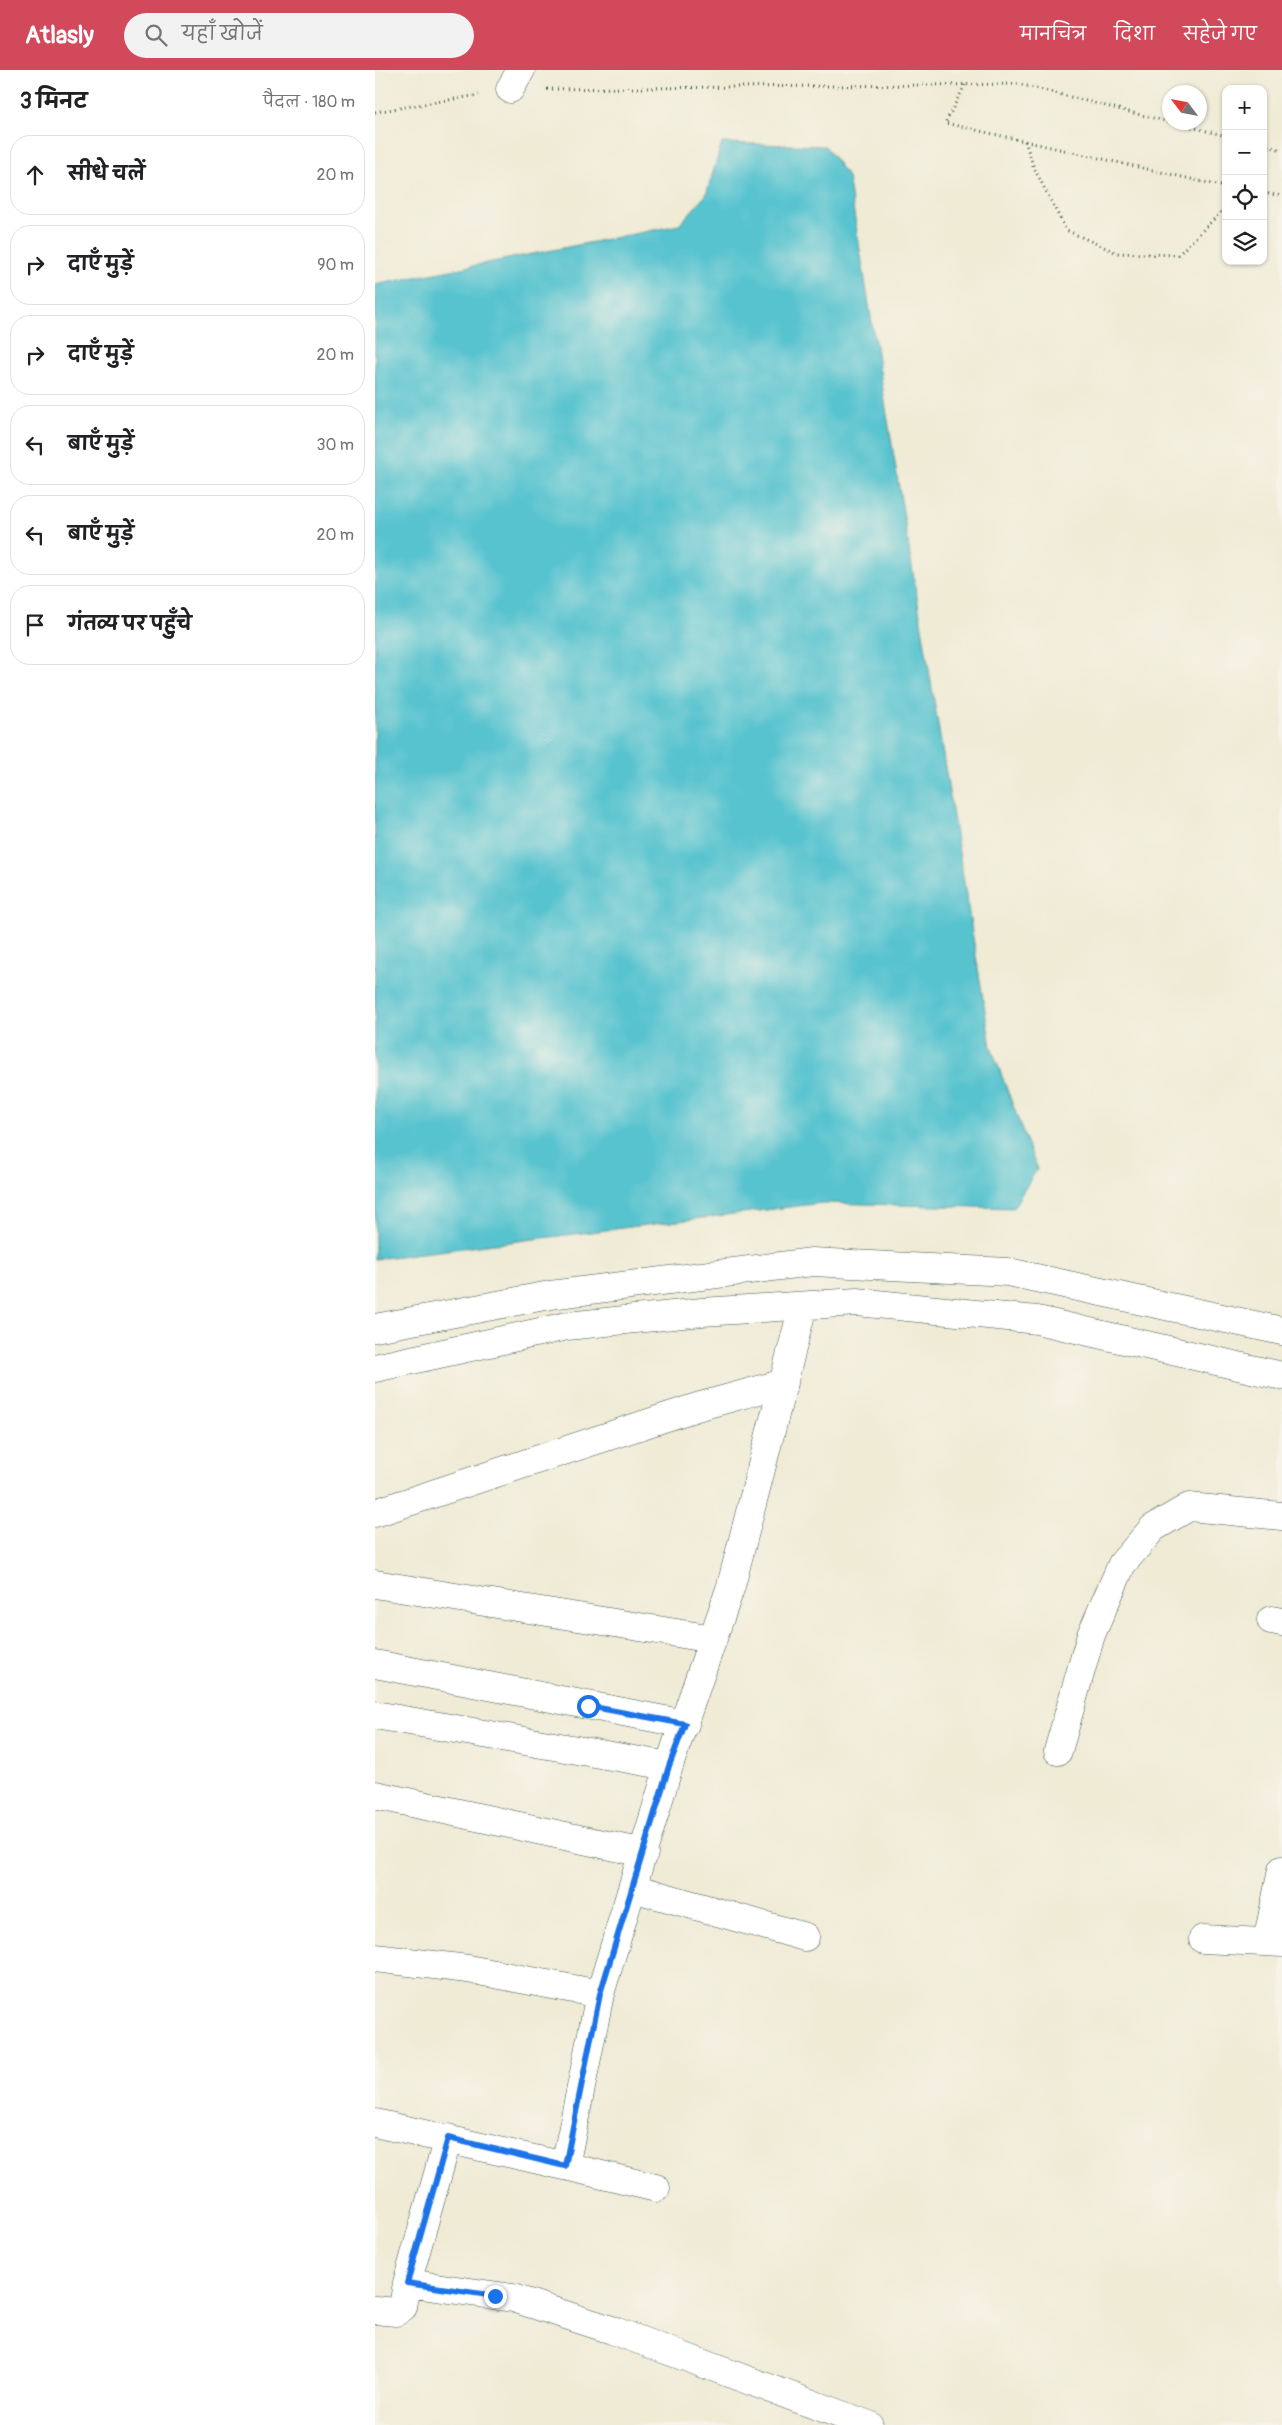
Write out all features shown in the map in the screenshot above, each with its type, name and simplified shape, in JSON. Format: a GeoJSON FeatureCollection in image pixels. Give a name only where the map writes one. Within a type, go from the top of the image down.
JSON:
{"type":"FeatureCollection","features":[{"type":"Feature","properties":{"kind":"street"},"geometry":{"type":"LineString","coordinates":[[375,1328],[550,1295],[813,1262],[1008,1272],[1282,1331]]}},
{"type":"Feature","properties":{"kind":"street"},"geometry":{"type":"LineString","coordinates":[[375,1368],[567,1326],[702,1312],[857,1302],[1037,1320],[1282,1376]]}},
{"type":"Feature","properties":{"kind":"street"},"geometry":{"type":"LineString","coordinates":[[565,2166],[600,1994],[669,1766],[731,1586],[803,1306]]}},
{"type":"Feature","properties":{"kind":"street"},"geometry":{"type":"LineString","coordinates":[[375,1513],[697,1407],[784,1383]]}},
{"type":"Feature","properties":{"kind":"street"},"geometry":{"type":"LineString","coordinates":[[1058,1751],[1091,1635],[1122,1564],[1153,1528],[1189,1507],[1282,1516]]}},
{"type":"Feature","properties":{"kind":"street"},"geometry":{"type":"LineString","coordinates":[[375,1584],[713,1639]]}},
{"type":"Feature","properties":{"kind":"street"},"geometry":{"type":"LineString","coordinates":[[375,1664],[685,1724]]}},
{"type":"Feature","properties":{"kind":"street"},"geometry":{"type":"LineString","coordinates":[[375,1715],[669,1766]]}},
{"type":"Feature","properties":{"kind":"street"},"geometry":{"type":"LineString","coordinates":[[375,1795],[644,1853]]}},
{"type":"Feature","properties":{"kind":"street"},"geometry":{"type":"LineString","coordinates":[[1203,1940],[1274,1943],[1282,1870]]}},
{"type":"Feature","properties":{"kind":"street"},"geometry":{"type":"LineString","coordinates":[[633,1888],[805,1937]]}},
{"type":"Feature","properties":{"kind":"street"},"geometry":{"type":"LineString","coordinates":[[375,1958],[468,1969],[600,1994]]}},
{"type":"Feature","properties":{"kind":"street"},"geometry":{"type":"LineString","coordinates":[[375,2123],[448,2138],[656,2188]]}},
{"type":"Feature","properties":{"kind":"street"},"geometry":{"type":"LineString","coordinates":[[375,2310],[396,2312],[403,2307],[407,2283],[448,2138]]}},
{"type":"Feature","properties":{"kind":"street"},"geometry":{"type":"LineString","coordinates":[[407,2283],[513,2298],[612,2330],[869,2425]]}},
{"type":"Feature","properties":{"kind":"path"},"geometry":{"type":"LineString","coordinates":[[375,112],[515,80],[1019,84],[1162,120]]}},
{"type":"Feature","properties":{"kind":"path"},"geometry":{"type":"LineString","coordinates":[[965,85],[945,123],[1222,186]]}},
{"type":"Feature","properties":{"kind":"path"},"geometry":{"type":"LineString","coordinates":[[1202,130],[1222,135]]}},
{"type":"Feature","properties":{"kind":"path"},"geometry":{"type":"LineString","coordinates":[[1025,141],[1034,168],[1066,230],[1117,253],[1178,255],[1222,211]]}},
{"type":"Feature","properties":{"kind":"path"},"geometry":{"type":"LineString","coordinates":[[1267,147],[1282,150]]}},
{"type":"Feature","properties":{"kind":"path"},"geometry":{"type":"LineString","coordinates":[[1267,194],[1282,196]]}},
{"type":"Feature","properties":{"kind":"water"},"geometry":{"type":"Polygon","coordinates":[[[722,143],[825,146],[848,177],[991,1047],[1037,1169],[1013,1208],[822,1203],[375,1259],[375,285],[679,225],[706,195],[722,143]]]}},
{"type":"Feature","properties":{"kind":"route"},"geometry":{"type":"LineString","coordinates":[[495,2296],[407,2283],[448,2138],[565,2166],[600,1994],[669,1766],[685,1724],[588,1706]]}}]}
